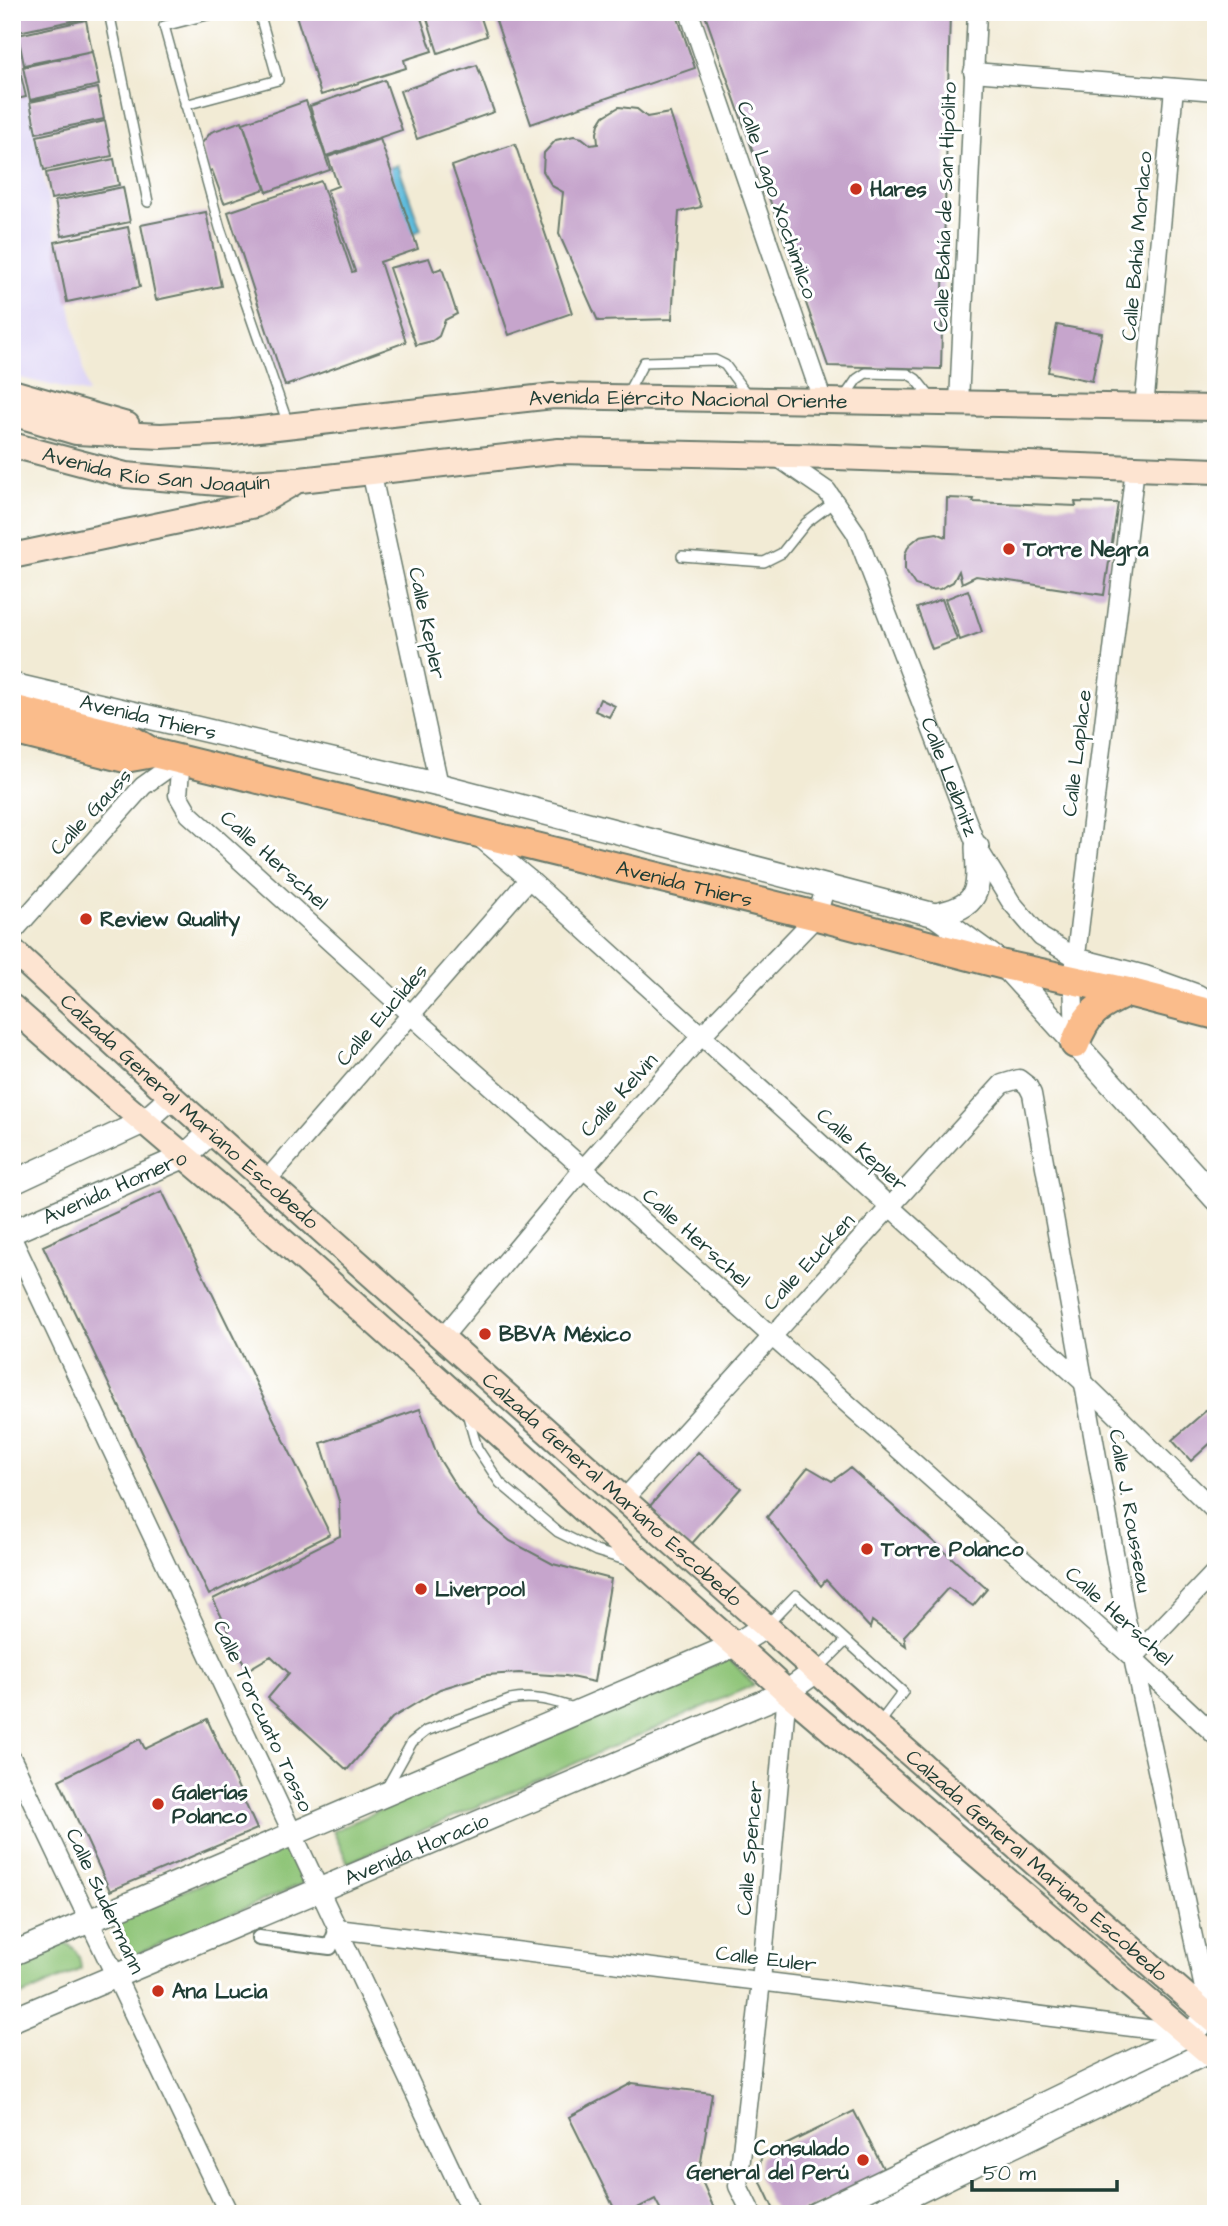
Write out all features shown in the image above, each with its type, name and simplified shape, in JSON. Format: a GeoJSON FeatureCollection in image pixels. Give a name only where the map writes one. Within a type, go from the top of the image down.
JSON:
{"type":"FeatureCollection","features":[{"type":"Feature","properties":{"kind":"main road"},"geometry":{"type":"LineString","coordinates":[[12,391],[161,436]]}},
{"type":"Feature","properties":{"kind":"main road","name":"Avenida Ejército Nacional Oriente"},"geometry":{"type":"LineString","coordinates":[[161,436],[233,432],[553,396],[1216,408]]}},
{"type":"Feature","properties":{"kind":"main road","name":"Avenida Río San Joaquín"},"geometry":{"type":"LineString","coordinates":[[12,414],[76,432],[161,436]]}},
{"type":"Feature","properties":{"kind":"main road","name":"Avenida Río San Joaquín"},"geometry":{"type":"LineString","coordinates":[[12,445],[127,475],[230,484],[300,480]]}},
{"type":"Feature","properties":{"kind":"main road"},"geometry":{"type":"LineString","coordinates":[[12,556],[255,505],[300,480],[559,451],[1216,471]]}},
{"type":"Feature","properties":{"kind":"main road"},"geometry":{"type":"LineString","coordinates":[[12,709],[128,738],[153,753]]}},
{"type":"Feature","properties":{"kind":"main road"},"geometry":{"type":"LineString","coordinates":[[12,730],[125,758],[153,753]]}},
{"type":"Feature","properties":{"kind":"main road","name":"Avenida Thiers"},"geometry":{"type":"LineString","coordinates":[[153,753],[817,916],[1004,965],[1074,968],[1128,992],[1216,1015]]}},
{"type":"Feature","properties":{"kind":"main road","name":"Calzada General Mariano Escobedo"},"geometry":{"type":"LineString","coordinates":[[12,950],[172,1097],[878,1726],[1214,2016]]}},
{"type":"Feature","properties":{"kind":"main road"},"geometry":{"type":"LineString","coordinates":[[1075,1044],[1091,1013],[1100,1005],[1128,992]]}},
{"type":"Feature","properties":{"kind":"main road","name":"Calzada General Mariano Escobedo"},"geometry":{"type":"LineString","coordinates":[[12,1007],[97,1083],[185,1156],[645,1566],[737,1644],[787,1692],[1213,2053]]}},
{"type":"Feature","properties":{"kind":"street","name":"Calle Lago Xochimilco"},"geometry":{"type":"LineString","coordinates":[[689,12],[832,402]]}},
{"type":"Feature","properties":{"kind":"street","name":"Calle Bahía de San Hipólito"},"geometry":{"type":"LineString","coordinates":[[947,403],[977,12]]}},
{"type":"Feature","properties":{"kind":"street"},"geometry":{"type":"LineString","coordinates":[[973,72],[1216,91]]}},
{"type":"Feature","properties":{"kind":"street","name":"Calle Bahía Morlaco"},"geometry":{"type":"LineString","coordinates":[[1144,408],[1174,88]]}},
{"type":"Feature","properties":{"kind":"street","name":"Calle Leibnitz"},"geometry":{"type":"LineString","coordinates":[[776,456],[827,491],[856,533],[977,847],[1011,902],[1041,937],[1074,968],[1145,975],[1198,994],[1216,1005]]}},
{"type":"Feature","properties":{"kind":"street","name":"Calle Laplace"},"geometry":{"type":"LineString","coordinates":[[1075,1044],[1074,968],[1135,468]]}},
{"type":"Feature","properties":{"kind":"street","name":"Calle Kepler"},"geometry":{"type":"LineString","coordinates":[[371,471],[439,785]]}},
{"type":"Feature","properties":{"kind":"street","name":"Avenida Thiers"},"geometry":{"type":"LineString","coordinates":[[12,685],[439,785],[935,915]]}},
{"type":"Feature","properties":{"kind":"street","name":"Calle Gauss"},"geometry":{"type":"LineString","coordinates":[[12,933],[143,786],[181,759]]}},
{"type":"Feature","properties":{"kind":"street","name":"Calle Herschel"},"geometry":{"type":"LineString","coordinates":[[181,759],[178,795],[189,814],[412,1016],[1133,1657],[1216,1736]]}},
{"type":"Feature","properties":{"kind":"street","name":"Calle Kepler"},"geometry":{"type":"LineString","coordinates":[[471,830],[529,879],[891,1206],[1083,1382],[1216,1511]]}},
{"type":"Feature","properties":{"kind":"street"},"geometry":{"type":"LineString","coordinates":[[935,915],[957,911],[972,898],[978,878],[977,847]]}},
{"type":"Feature","properties":{"kind":"street","name":"Calle Euclides"},"geometry":{"type":"LineString","coordinates":[[267,1180],[529,879]]}},
{"type":"Feature","properties":{"kind":"street","name":"Calle Kelvin"},"geometry":{"type":"LineString","coordinates":[[443,1337],[584,1168],[702,1035],[817,916],[826,885]]}},
{"type":"Feature","properties":{"kind":"street"},"geometry":{"type":"LineString","coordinates":[[935,915],[1004,965],[1216,1199]]}},
{"type":"Feature","properties":{"kind":"street","name":"Calle Eucken"},"geometry":{"type":"LineString","coordinates":[[624,1499],[1002,1084],[1019,1079],[1028,1086],[1032,1094]]}},
{"type":"Feature","properties":{"kind":"street","name":"Calle J. Rousseau"},"geometry":{"type":"LineString","coordinates":[[1032,1094],[1133,1657],[1214,2016]]}},
{"type":"Feature","properties":{"kind":"street"},"geometry":{"type":"LineString","coordinates":[[12,1183],[145,1121],[172,1097]]}},
{"type":"Feature","properties":{"kind":"street","name":"Avenida Homero"},"geometry":{"type":"LineString","coordinates":[[12,1232],[185,1156],[212,1131]]}},
{"type":"Feature","properties":{"kind":"street","name":"Calle Torcuato Tasso"},"geometry":{"type":"LineString","coordinates":[[12,1238],[472,2214]]}},
{"type":"Feature","properties":{"kind":"street"},"geometry":{"type":"LineString","coordinates":[[1133,1657],[1216,1571]]}},
{"type":"Feature","properties":{"kind":"street"},"geometry":{"type":"LineString","coordinates":[[12,1954],[737,1644],[766,1626]]}},
{"type":"Feature","properties":{"kind":"street","name":"Avenida Horacio"},"geometry":{"type":"LineString","coordinates":[[12,2020],[787,1692],[816,1671]]}},
{"type":"Feature","properties":{"kind":"street","name":"Calle Spencer"},"geometry":{"type":"LineString","coordinates":[[752,2214],[738,2186],[761,1981],[787,1692]]}},
{"type":"Feature","properties":{"kind":"street","name":"Calle Sudermann"},"geometry":{"type":"LineString","coordinates":[[12,1759],[229,2214]]}},
{"type":"Feature","properties":{"kind":"street"},"geometry":{"type":"LineString","coordinates":[[259,1938],[330,1947],[337,1929]]}},
{"type":"Feature","properties":{"kind":"street","name":"Calle Euler"},"geometry":{"type":"LineString","coordinates":[[337,1929],[1189,2034]]}},
{"type":"Feature","properties":{"kind":"street"},"geometry":{"type":"LineString","coordinates":[[816,2214],[1189,2034],[1214,2016]]}},
{"type":"Feature","properties":{"kind":"street"},"geometry":{"type":"LineString","coordinates":[[872,2214],[1213,2053]]}},
{"type":"Feature","properties":{"kind":"lane"},"geometry":{"type":"LineString","coordinates":[[109,12],[148,202]]}},
{"type":"Feature","properties":{"kind":"lane"},"geometry":{"type":"LineString","coordinates":[[219,12],[164,26],[220,228],[289,426]]}},
{"type":"Feature","properties":{"kind":"lane"},"geometry":{"type":"LineString","coordinates":[[185,105],[278,80],[259,12]]}},
{"type":"Feature","properties":{"kind":"lane"},"geometry":{"type":"LineString","coordinates":[[625,398],[644,362],[715,360],[724,365],[751,400]]}},
{"type":"Feature","properties":{"kind":"lane"},"geometry":{"type":"LineString","coordinates":[[682,555],[764,562],[782,553],[806,523],[834,502]]}},
{"type":"Feature","properties":{"kind":"lane"},"geometry":{"type":"LineString","coordinates":[[463,1402],[477,1448],[500,1483],[558,1532],[596,1551],[645,1566]]}},
{"type":"Feature","properties":{"kind":"lane"},"geometry":{"type":"LineString","coordinates":[[766,1626],[796,1595],[903,1692],[878,1726]]}},
{"type":"Feature","properties":{"kind":"lane"},"geometry":{"type":"LineString","coordinates":[[816,1671],[846,1640]]}},
{"type":"Feature","properties":{"kind":"lane"},"geometry":{"type":"LineString","coordinates":[[383,1796],[412,1742],[426,1731],[524,1697],[555,1701],[581,1711]]}},
{"type":"Feature","properties":{"kind":"shaded area"},"geometry":{"type":"Polygon","coordinates":[[[12,20],[88,394],[12,376],[12,20]]]}},
{"type":"Feature","properties":{"kind":"green space"},"geometry":{"type":"Polygon","coordinates":[[[729,1658],[754,1685],[348,1863],[333,1831],[729,1658]]]}},
{"type":"Feature","properties":{"kind":"green space"},"geometry":{"type":"Polygon","coordinates":[[[287,1849],[304,1883],[132,1956],[116,1919],[287,1849]]]}},
{"type":"Feature","properties":{"kind":"green space"},"geometry":{"type":"Polygon","coordinates":[[[59,1940],[76,1951],[81,1969],[12,2000],[12,1962],[59,1940]]]}},
{"type":"Feature","properties":{"kind":"water"},"geometry":{"type":"Polygon","coordinates":[[[398,165],[421,230],[389,243],[366,176],[398,165]]]}},
{"type":"Feature","properties":{"kind":"building"},"geometry":{"type":"Polygon","coordinates":[[[14,12],[85,12],[86,18],[18,32],[14,12]]]}},
{"type":"Feature","properties":{"kind":"building"},"geometry":{"type":"Polygon","coordinates":[[[295,12],[419,12],[432,51],[404,60],[406,68],[321,95],[295,12]]]}},
{"type":"Feature","properties":{"kind":"building"},"geometry":{"type":"Polygon","coordinates":[[[425,12],[479,12],[487,36],[438,53],[425,12]]]}},
{"type":"Feature","properties":{"kind":"building"},"geometry":{"type":"Polygon","coordinates":[[[493,12],[676,12],[695,68],[531,124],[493,12]]]}},
{"type":"Feature","properties":{"kind":"building","name":"Hares"},"geometry":{"type":"Polygon","coordinates":[[[704,12],[950,12],[941,369],[828,366],[704,12]]]}},
{"type":"Feature","properties":{"kind":"building"},"geometry":{"type":"Polygon","coordinates":[[[86,20],[92,51],[24,65],[18,35],[86,20]]]}},
{"type":"Feature","properties":{"kind":"building"},"geometry":{"type":"Polygon","coordinates":[[[12,42],[26,97],[12,100],[12,42]]]}},
{"type":"Feature","properties":{"kind":"building"},"geometry":{"type":"Polygon","coordinates":[[[92,52],[99,85],[30,100],[23,67],[92,52]]]}},
{"type":"Feature","properties":{"kind":"building"},"geometry":{"type":"Polygon","coordinates":[[[477,65],[494,112],[417,139],[400,91],[477,65]]]}},
{"type":"Feature","properties":{"kind":"building"},"geometry":{"type":"Polygon","coordinates":[[[385,80],[402,130],[326,156],[310,106],[385,80]]]}},
{"type":"Feature","properties":{"kind":"building"},"geometry":{"type":"Polygon","coordinates":[[[98,88],[104,119],[36,133],[30,102],[98,88]]]}},
{"type":"Feature","properties":{"kind":"building"},"geometry":{"type":"Polygon","coordinates":[[[306,101],[330,170],[267,192],[243,123],[306,101]]]}},
{"type":"Feature","properties":{"kind":"building"},"geometry":{"type":"Polygon","coordinates":[[[619,107],[637,109],[647,117],[670,113],[701,207],[679,212],[672,319],[598,321],[559,234],[563,192],[552,186],[543,171],[544,153],[556,140],[574,136],[591,145],[598,144],[599,124],[604,116],[619,107]]]}},
{"type":"Feature","properties":{"kind":"building"},"geometry":{"type":"Polygon","coordinates":[[[105,121],[112,156],[44,170],[37,136],[105,121]]]}},
{"type":"Feature","properties":{"kind":"building"},"geometry":{"type":"Polygon","coordinates":[[[242,121],[265,189],[224,203],[212,170],[207,172],[201,144],[211,132],[242,121]]]}},
{"type":"Feature","properties":{"kind":"building"},"geometry":{"type":"Polygon","coordinates":[[[380,139],[418,249],[380,262],[406,342],[285,386],[228,212],[321,181],[352,272],[355,271],[327,190],[338,186],[328,157],[380,139]]]}},
{"type":"Feature","properties":{"kind":"building"},"geometry":{"type":"Polygon","coordinates":[[[515,144],[572,313],[509,335],[452,166],[515,144]]]}},
{"type":"Feature","properties":{"kind":"building"},"geometry":{"type":"Polygon","coordinates":[[[114,159],[119,185],[51,199],[46,173],[114,159]]]}},
{"type":"Feature","properties":{"kind":"building"},"geometry":{"type":"Polygon","coordinates":[[[123,187],[130,222],[62,236],[55,201],[123,187]]]}},
{"type":"Feature","properties":{"kind":"building"},"geometry":{"type":"Polygon","coordinates":[[[206,212],[221,286],[156,300],[141,225],[206,212]]]}},
{"type":"Feature","properties":{"kind":"building"},"geometry":{"type":"Polygon","coordinates":[[[128,227],[140,287],[67,302],[55,242],[128,227]]]}},
{"type":"Feature","properties":{"kind":"building"},"geometry":{"type":"Polygon","coordinates":[[[429,258],[434,271],[442,268],[457,314],[445,320],[439,336],[432,341],[416,345],[389,268],[429,258]]]}},
{"type":"Feature","properties":{"kind":"building"},"geometry":{"type":"Polygon","coordinates":[[[1057,325],[1102,333],[1092,381],[1048,372],[1057,325]]]}},
{"type":"Feature","properties":{"kind":"building","name":"Torre Negra"},"geometry":{"type":"Polygon","coordinates":[[[947,498],[974,499],[973,502],[1076,506],[1075,502],[1118,503],[1104,595],[976,576],[962,583],[959,571],[953,582],[940,589],[931,590],[915,585],[905,570],[905,554],[909,545],[920,536],[937,533],[946,537],[947,498]]]}},
{"type":"Feature","properties":{"kind":"building"},"geometry":{"type":"Polygon","coordinates":[[[968,590],[982,632],[960,640],[945,599],[968,590]]]}},
{"type":"Feature","properties":{"kind":"building"},"geometry":{"type":"Polygon","coordinates":[[[942,599],[957,640],[932,649],[917,608],[942,599]]]}},
{"type":"Feature","properties":{"kind":"building"},"geometry":{"type":"Polygon","coordinates":[[[600,699],[615,706],[609,717],[595,711],[600,699]]]}},
{"type":"Feature","properties":{"kind":"building"},"geometry":{"type":"Polygon","coordinates":[[[162,1191],[330,1534],[209,1595],[43,1246],[162,1191]]]}},
{"type":"Feature","properties":{"kind":"building"},"geometry":{"type":"Polygon","coordinates":[[[1216,1402],[1216,1438],[1191,1461],[1172,1440],[1216,1402]]]}},
{"type":"Feature","properties":{"kind":"building","name":"Liverpool"},"geometry":{"type":"Polygon","coordinates":[[[420,1409],[438,1457],[458,1489],[480,1516],[510,1541],[553,1564],[611,1579],[594,1682],[566,1676],[519,1673],[486,1675],[440,1689],[392,1718],[347,1770],[268,1698],[289,1673],[271,1656],[247,1670],[213,1599],[340,1536],[339,1501],[321,1443],[420,1409]]]}},
{"type":"Feature","properties":{"kind":"building"},"geometry":{"type":"Polygon","coordinates":[[[698,1452],[741,1488],[688,1548],[649,1507],[698,1452]]]}},
{"type":"Feature","properties":{"kind":"building","name":"Torre Polanco"},"geometry":{"type":"Polygon","coordinates":[[[808,1467],[832,1481],[850,1468],[987,1589],[973,1606],[948,1588],[904,1636],[906,1646],[872,1621],[870,1628],[826,1580],[821,1586],[767,1517],[808,1467]]]}},
{"type":"Feature","properties":{"kind":"building","name":"Galerías Polanco"},"geometry":{"type":"Polygon","coordinates":[[[207,1719],[257,1829],[110,1891],[59,1780],[140,1739],[145,1749],[207,1719]]]}},
{"type":"Feature","properties":{"kind":"building"},"geometry":{"type":"Polygon","coordinates":[[[632,2083],[712,2093],[699,2174],[716,2213],[663,2214],[655,2199],[626,2214],[617,2214],[569,2117],[632,2083]]]}},
{"type":"Feature","properties":{"kind":"building"},"geometry":{"type":"Polygon","coordinates":[[[854,2111],[886,2174],[797,2214],[776,2214],[759,2178],[761,2157],[854,2111]]]}},
{"type":"Feature","properties":{"kind":"place","name":"Hares"},"geometry":{"type":"Point","coordinates":[856,189]}},
{"type":"Feature","properties":{"kind":"place","name":"Torre Negra"},"geometry":{"type":"Point","coordinates":[1009,549]}},
{"type":"Feature","properties":{"kind":"place","name":"Review Quality"},"geometry":{"type":"Point","coordinates":[86,919]}},
{"type":"Feature","properties":{"kind":"place","name":"BBVA México"},"geometry":{"type":"Point","coordinates":[485,1334]}},
{"type":"Feature","properties":{"kind":"place","name":"Torre Polanco"},"geometry":{"type":"Point","coordinates":[867,1549]}},
{"type":"Feature","properties":{"kind":"place","name":"Liverpool"},"geometry":{"type":"Point","coordinates":[421,1589]}},
{"type":"Feature","properties":{"kind":"place","name":"Galerías Polanco"},"geometry":{"type":"Point","coordinates":[158,1804]}},
{"type":"Feature","properties":{"kind":"place","name":"Ana Lucia"},"geometry":{"type":"Point","coordinates":[158,1991]}},
{"type":"Feature","properties":{"kind":"place","name":"Consulado General del Perú"},"geometry":{"type":"Point","coordinates":[863,2160]}}]}
